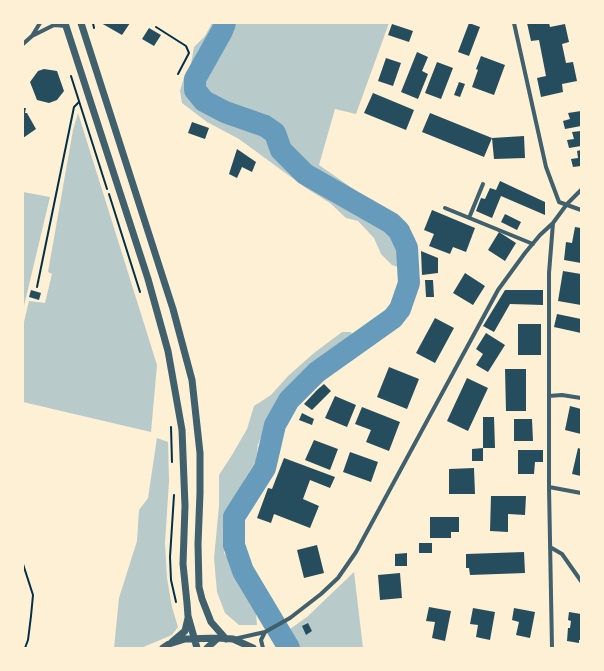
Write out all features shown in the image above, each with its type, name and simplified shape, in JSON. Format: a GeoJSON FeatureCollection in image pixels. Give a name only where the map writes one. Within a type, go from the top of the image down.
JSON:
{"type":"FeatureCollection","features":[{"type":"Feature","properties":{"kind":"street"},"geometry":{"type":"LineString","coordinates":[[32,36],[40,23]]}},
{"type":"Feature","properties":{"kind":"street"},"geometry":{"type":"LineString","coordinates":[[81,23],[174,309],[192,380],[200,453],[198,544],[199,587],[202,599],[211,622],[226,639],[253,648]]}},
{"type":"Feature","properties":{"kind":"street"},"geometry":{"type":"LineString","coordinates":[[514,23],[546,167],[559,202],[581,210]]}},
{"type":"Feature","properties":{"kind":"street"},"geometry":{"type":"LineString","coordinates":[[23,44],[32,36],[54,25],[66,24],[148,279],[168,351],[182,430],[185,506],[183,564],[188,616],[197,648]]}},
{"type":"Feature","properties":{"kind":"street"},"geometry":{"type":"LineString","coordinates":[[469,218],[483,184]]}},
{"type":"Feature","properties":{"kind":"street"},"geometry":{"type":"LineString","coordinates":[[166,646],[186,639],[226,639],[267,630],[290,618],[338,578],[356,552],[498,290],[533,244],[553,224],[566,204],[581,190]]}},
{"type":"Feature","properties":{"kind":"street"},"geometry":{"type":"LineString","coordinates":[[445,208],[533,244]]}},
{"type":"Feature","properties":{"kind":"street"},"geometry":{"type":"LineString","coordinates":[[552,648],[549,487],[549,273],[553,224]]}},
{"type":"Feature","properties":{"kind":"street"},"geometry":{"type":"LineString","coordinates":[[549,396],[562,395],[581,398]]}},
{"type":"Feature","properties":{"kind":"street"},"geometry":{"type":"LineString","coordinates":[[549,487],[581,493]]}},
{"type":"Feature","properties":{"kind":"street"},"geometry":{"type":"LineString","coordinates":[[550,547],[562,554],[581,581]]}},
{"type":"Feature","properties":{"kind":"street"},"geometry":{"type":"LineString","coordinates":[[166,646],[185,632],[188,616]]}},
{"type":"Feature","properties":{"kind":"street"},"geometry":{"type":"LineString","coordinates":[[263,648],[261,640],[267,630]]}},
{"type":"Feature","properties":{"kind":"street"},"geometry":{"type":"LineString","coordinates":[[207,648],[226,639]]}},
{"type":"Feature","properties":{"kind":"path"},"geometry":{"type":"LineString","coordinates":[[156,28],[186,46],[189,53],[178,74]]}},
{"type":"Feature","properties":{"kind":"path"},"geometry":{"type":"LineString","coordinates":[[70,74],[142,296]]}},
{"type":"Feature","properties":{"kind":"path"},"geometry":{"type":"LineString","coordinates":[[37,287],[74,107]]}},
{"type":"Feature","properties":{"kind":"path"},"geometry":{"type":"LineString","coordinates":[[171,427],[173,465]]}},
{"type":"Feature","properties":{"kind":"path"},"geometry":{"type":"LineString","coordinates":[[174,493],[170,557],[171,580],[177,606],[187,603]]}},
{"type":"Feature","properties":{"kind":"path"},"geometry":{"type":"LineString","coordinates":[[23,564],[33,595],[32,616],[28,640],[25,648]]}},
{"type":"Feature","properties":{"kind":"shaded area"},"geometry":{"type":"Polygon","coordinates":[[[212,23],[389,23],[356,114],[335,109],[319,165],[392,216],[415,238],[417,260],[401,268],[392,265],[381,254],[374,238],[358,221],[346,218],[330,203],[306,188],[239,139],[207,122],[182,103],[180,91],[184,77],[190,69],[194,47],[205,36],[212,23]]]}},
{"type":"Feature","properties":{"kind":"shaded area"},"geometry":{"type":"Polygon","coordinates":[[[78,113],[157,365],[151,432],[23,402],[23,326],[29,301],[45,303],[52,274],[48,272],[73,130],[78,113]]]}},
{"type":"Feature","properties":{"kind":"shaded area"},"geometry":{"type":"Polygon","coordinates":[[[23,192],[50,197],[23,310],[23,192]]]}},
{"type":"Feature","properties":{"kind":"shaded area"},"geometry":{"type":"Polygon","coordinates":[[[342,332],[351,332],[353,338],[343,348],[320,360],[309,373],[291,389],[274,409],[258,444],[256,461],[243,482],[241,494],[233,507],[228,521],[224,553],[234,566],[248,594],[255,603],[257,625],[239,625],[225,613],[217,592],[214,558],[219,506],[219,475],[247,429],[254,406],[271,395],[288,376],[314,353],[342,332]]]}},
{"type":"Feature","properties":{"kind":"shaded area"},"geometry":{"type":"Polygon","coordinates":[[[157,438],[168,442],[169,481],[165,543],[167,578],[172,607],[178,627],[172,635],[141,648],[114,648],[119,598],[137,541],[139,510],[148,498],[157,438]]]}},
{"type":"Feature","properties":{"kind":"shaded area"},"geometry":{"type":"Polygon","coordinates":[[[354,572],[363,648],[299,648],[290,629],[307,617],[354,572]]]}},
{"type":"Feature","properties":{"kind":"building"},"geometry":{"type":"Polygon","coordinates":[[[101,23],[130,23],[122,35],[101,23]]]}},
{"type":"Feature","properties":{"kind":"building"},"geometry":{"type":"Polygon","coordinates":[[[469,23],[480,27],[469,56],[458,52],[469,23]]]}},
{"type":"Feature","properties":{"kind":"building"},"geometry":{"type":"Polygon","coordinates":[[[527,23],[549,23],[550,27],[565,24],[569,42],[562,44],[566,63],[573,62],[577,81],[562,84],[563,92],[541,97],[537,78],[546,76],[539,40],[531,41],[527,23]]]}},
{"type":"Feature","properties":{"kind":"building"},"geometry":{"type":"Polygon","coordinates":[[[392,24],[413,31],[409,42],[388,35],[392,24]]]}},
{"type":"Feature","properties":{"kind":"building"},"geometry":{"type":"Polygon","coordinates":[[[149,28],[161,35],[154,46],[142,39],[149,28]]]}},
{"type":"Feature","properties":{"kind":"building"},"geometry":{"type":"Polygon","coordinates":[[[417,52],[428,57],[422,71],[428,74],[418,99],[401,92],[417,52]]]}},
{"type":"Feature","properties":{"kind":"building"},"geometry":{"type":"Polygon","coordinates":[[[481,56],[505,65],[494,95],[472,87],[481,56]]]}},
{"type":"Feature","properties":{"kind":"building"},"geometry":{"type":"Polygon","coordinates":[[[386,58],[401,63],[393,86],[378,81],[386,58]]]}},
{"type":"Feature","properties":{"kind":"building"},"geometry":{"type":"Polygon","coordinates":[[[437,62],[453,68],[441,99],[425,93],[437,62]]]}},
{"type":"Feature","properties":{"kind":"building"},"geometry":{"type":"Polygon","coordinates":[[[44,69],[57,71],[64,91],[57,100],[49,103],[37,100],[30,82],[38,71],[44,69]]]}},
{"type":"Feature","properties":{"kind":"building"},"geometry":{"type":"Polygon","coordinates":[[[459,82],[465,84],[460,97],[454,95],[459,82]]]}},
{"type":"Feature","properties":{"kind":"building"},"geometry":{"type":"Polygon","coordinates":[[[373,93],[414,110],[406,130],[364,113],[373,93]]]}},
{"type":"Feature","properties":{"kind":"building"},"geometry":{"type":"Polygon","coordinates":[[[23,108],[26,108],[25,113],[27,113],[36,129],[23,138],[23,108]]]}},
{"type":"Feature","properties":{"kind":"building"},"geometry":{"type":"Polygon","coordinates":[[[581,111],[581,126],[565,129],[563,121],[570,119],[568,113],[581,111]]]}},
{"type":"Feature","properties":{"kind":"building"},"geometry":{"type":"Polygon","coordinates":[[[430,113],[492,138],[484,157],[422,132],[430,113]]]}},
{"type":"Feature","properties":{"kind":"building"},"geometry":{"type":"Polygon","coordinates":[[[192,122],[209,128],[205,139],[188,133],[192,122]]]}},
{"type":"Feature","properties":{"kind":"building"},"geometry":{"type":"Polygon","coordinates":[[[581,131],[581,146],[569,148],[567,140],[574,139],[572,132],[581,131]]]}},
{"type":"Feature","properties":{"kind":"building"},"geometry":{"type":"Polygon","coordinates":[[[524,136],[525,158],[494,159],[492,138],[524,136]]]}},
{"type":"Feature","properties":{"kind":"building"},"geometry":{"type":"Polygon","coordinates":[[[237,149],[256,162],[252,172],[242,167],[237,178],[229,174],[237,149]]]}},
{"type":"Feature","properties":{"kind":"building"},"geometry":{"type":"Polygon","coordinates":[[[581,150],[581,166],[573,167],[571,159],[578,158],[577,151],[581,150]]]}},
{"type":"Feature","properties":{"kind":"building"},"geometry":{"type":"Polygon","coordinates":[[[500,181],[545,202],[545,215],[501,196],[492,218],[476,211],[481,198],[485,199],[490,188],[496,190],[500,181]]]}},
{"type":"Feature","properties":{"kind":"building"},"geometry":{"type":"Polygon","coordinates":[[[432,210],[475,228],[466,252],[453,247],[450,254],[429,246],[434,234],[424,230],[432,210]]]}},
{"type":"Feature","properties":{"kind":"building"},"geometry":{"type":"Polygon","coordinates":[[[505,214],[521,222],[517,230],[501,222],[505,214]]]}},
{"type":"Feature","properties":{"kind":"building"},"geometry":{"type":"Polygon","coordinates":[[[575,227],[581,228],[581,263],[564,260],[566,242],[572,243],[575,227]]]}},
{"type":"Feature","properties":{"kind":"building"},"geometry":{"type":"Polygon","coordinates":[[[499,232],[516,243],[505,261],[488,250],[499,232]]]}},
{"type":"Feature","properties":{"kind":"building"},"geometry":{"type":"Polygon","coordinates":[[[421,251],[438,258],[438,273],[422,275],[421,251]]]}},
{"type":"Feature","properties":{"kind":"building"},"geometry":{"type":"Polygon","coordinates":[[[563,271],[581,274],[581,305],[558,301],[563,271]]]}},
{"type":"Feature","properties":{"kind":"building"},"geometry":{"type":"Polygon","coordinates":[[[465,273],[485,286],[473,305],[453,293],[465,273]]]}},
{"type":"Feature","properties":{"kind":"building"},"geometry":{"type":"Polygon","coordinates":[[[425,280],[433,280],[434,297],[426,297],[425,280]]]}},
{"type":"Feature","properties":{"kind":"building"},"geometry":{"type":"Polygon","coordinates":[[[31,290],[41,293],[39,300],[29,297],[31,290]]]}},
{"type":"Feature","properties":{"kind":"building"},"geometry":{"type":"Polygon","coordinates":[[[505,290],[543,290],[543,305],[510,304],[494,332],[483,326],[505,290]]]}},
{"type":"Feature","properties":{"kind":"building"},"geometry":{"type":"Polygon","coordinates":[[[557,314],[581,319],[581,333],[554,327],[557,314]]]}},
{"type":"Feature","properties":{"kind":"building"},"geometry":{"type":"Polygon","coordinates":[[[435,318],[454,328],[435,363],[416,353],[435,318]]]}},
{"type":"Feature","properties":{"kind":"building"},"geometry":{"type":"Polygon","coordinates":[[[518,324],[541,324],[541,355],[518,355],[518,324]]]}},
{"type":"Feature","properties":{"kind":"building"},"geometry":{"type":"Polygon","coordinates":[[[486,333],[505,345],[488,372],[476,365],[483,354],[476,349],[486,333]]]}},
{"type":"Feature","properties":{"kind":"building"},"geometry":{"type":"Polygon","coordinates":[[[389,367],[419,379],[407,409],[377,397],[389,367]]]}},
{"type":"Feature","properties":{"kind":"building"},"geometry":{"type":"Polygon","coordinates":[[[505,369],[526,369],[526,411],[506,411],[505,369]]]}},
{"type":"Feature","properties":{"kind":"building"},"geometry":{"type":"Polygon","coordinates":[[[467,378],[488,388],[468,431],[447,421],[467,378]]]}},
{"type":"Feature","properties":{"kind":"building"},"geometry":{"type":"Polygon","coordinates":[[[324,384],[331,391],[312,410],[304,404],[324,384]]]}},
{"type":"Feature","properties":{"kind":"building"},"geometry":{"type":"Polygon","coordinates":[[[335,396],[356,405],[347,427],[325,418],[335,396]]]}},
{"type":"Feature","properties":{"kind":"building"},"geometry":{"type":"Polygon","coordinates":[[[570,406],[581,409],[581,434],[565,430],[570,406]]]}},
{"type":"Feature","properties":{"kind":"building"},"geometry":{"type":"Polygon","coordinates":[[[362,407],[400,422],[389,451],[366,442],[371,430],[355,424],[362,407]]]}},
{"type":"Feature","properties":{"kind":"building"},"geometry":{"type":"Polygon","coordinates":[[[302,413],[314,419],[312,425],[299,420],[302,413]]]}},
{"type":"Feature","properties":{"kind":"building"},"geometry":{"type":"Polygon","coordinates":[[[483,417],[494,417],[495,448],[483,448],[483,417]]]}},
{"type":"Feature","properties":{"kind":"building"},"geometry":{"type":"Polygon","coordinates":[[[514,419],[532,419],[533,441],[514,441],[514,419]]]}},
{"type":"Feature","properties":{"kind":"building"},"geometry":{"type":"Polygon","coordinates":[[[314,440],[338,449],[330,470],[305,460],[314,440]]]}},
{"type":"Feature","properties":{"kind":"building"},"geometry":{"type":"Polygon","coordinates":[[[483,448],[483,461],[472,461],[472,449],[483,448]]]}},
{"type":"Feature","properties":{"kind":"building"},"geometry":{"type":"Polygon","coordinates":[[[578,448],[581,449],[581,476],[572,474],[578,448]]]}},
{"type":"Feature","properties":{"kind":"building"},"geometry":{"type":"Polygon","coordinates":[[[518,450],[543,450],[543,462],[535,462],[534,474],[518,474],[518,450]]]}},
{"type":"Feature","properties":{"kind":"building"},"geometry":{"type":"Polygon","coordinates":[[[350,452],[378,462],[371,482],[343,472],[350,452]]]}},
{"type":"Feature","properties":{"kind":"building"},"geometry":{"type":"Polygon","coordinates":[[[284,458],[335,477],[330,488],[310,480],[303,499],[319,506],[310,528],[274,514],[271,523],[257,518],[268,488],[272,489],[284,458]]]}},
{"type":"Feature","properties":{"kind":"building"},"geometry":{"type":"Polygon","coordinates":[[[474,468],[475,494],[449,494],[449,469],[474,468]]]}},
{"type":"Feature","properties":{"kind":"building"},"geometry":{"type":"Polygon","coordinates":[[[491,496],[526,496],[525,515],[508,514],[508,532],[490,531],[491,496]]]}},
{"type":"Feature","properties":{"kind":"building"},"geometry":{"type":"Polygon","coordinates":[[[430,517],[459,517],[459,532],[451,532],[451,538],[430,538],[430,517]]]}},
{"type":"Feature","properties":{"kind":"building"},"geometry":{"type":"Polygon","coordinates":[[[419,543],[432,543],[432,553],[419,553],[419,543]]]}},
{"type":"Feature","properties":{"kind":"building"},"geometry":{"type":"Polygon","coordinates":[[[317,545],[324,573],[304,578],[297,550],[317,545]]]}},
{"type":"Feature","properties":{"kind":"building"},"geometry":{"type":"Polygon","coordinates":[[[524,552],[525,573],[470,575],[469,568],[466,568],[466,554],[524,552]]]}},
{"type":"Feature","properties":{"kind":"building"},"geometry":{"type":"Polygon","coordinates":[[[407,553],[407,566],[395,566],[395,554],[407,553]]]}},
{"type":"Feature","properties":{"kind":"building"},"geometry":{"type":"Polygon","coordinates":[[[400,573],[402,598],[380,600],[378,575],[400,573]]]}},
{"type":"Feature","properties":{"kind":"building"},"geometry":{"type":"Polygon","coordinates":[[[429,607],[451,611],[445,641],[432,638],[435,622],[426,621],[429,607]]]}},
{"type":"Feature","properties":{"kind":"building"},"geometry":{"type":"Polygon","coordinates":[[[473,608],[495,612],[490,640],[476,637],[478,625],[470,624],[473,608]]]}},
{"type":"Feature","properties":{"kind":"building"},"geometry":{"type":"Polygon","coordinates":[[[514,608],[535,612],[530,638],[516,635],[519,622],[512,620],[514,608]]]}},
{"type":"Feature","properties":{"kind":"building"},"geometry":{"type":"Polygon","coordinates":[[[569,612],[581,614],[581,640],[579,640],[579,643],[567,641],[568,628],[570,628],[571,621],[568,620],[569,612]]]}},
{"type":"Feature","properties":{"kind":"building"},"geometry":{"type":"Polygon","coordinates":[[[308,623],[312,631],[306,635],[302,626],[308,623]]]}},
{"type":"Feature","properties":{"kind":"waterway"},"geometry":{"type":"LineString","coordinates":[[225,23],[195,79],[195,90],[204,101],[225,112],[265,126],[275,133],[281,150],[305,174],[391,223],[399,231],[407,248],[409,283],[400,309],[393,318],[317,372],[289,400],[275,425],[265,468],[234,517],[234,545],[243,571],[289,648]]}}]}
